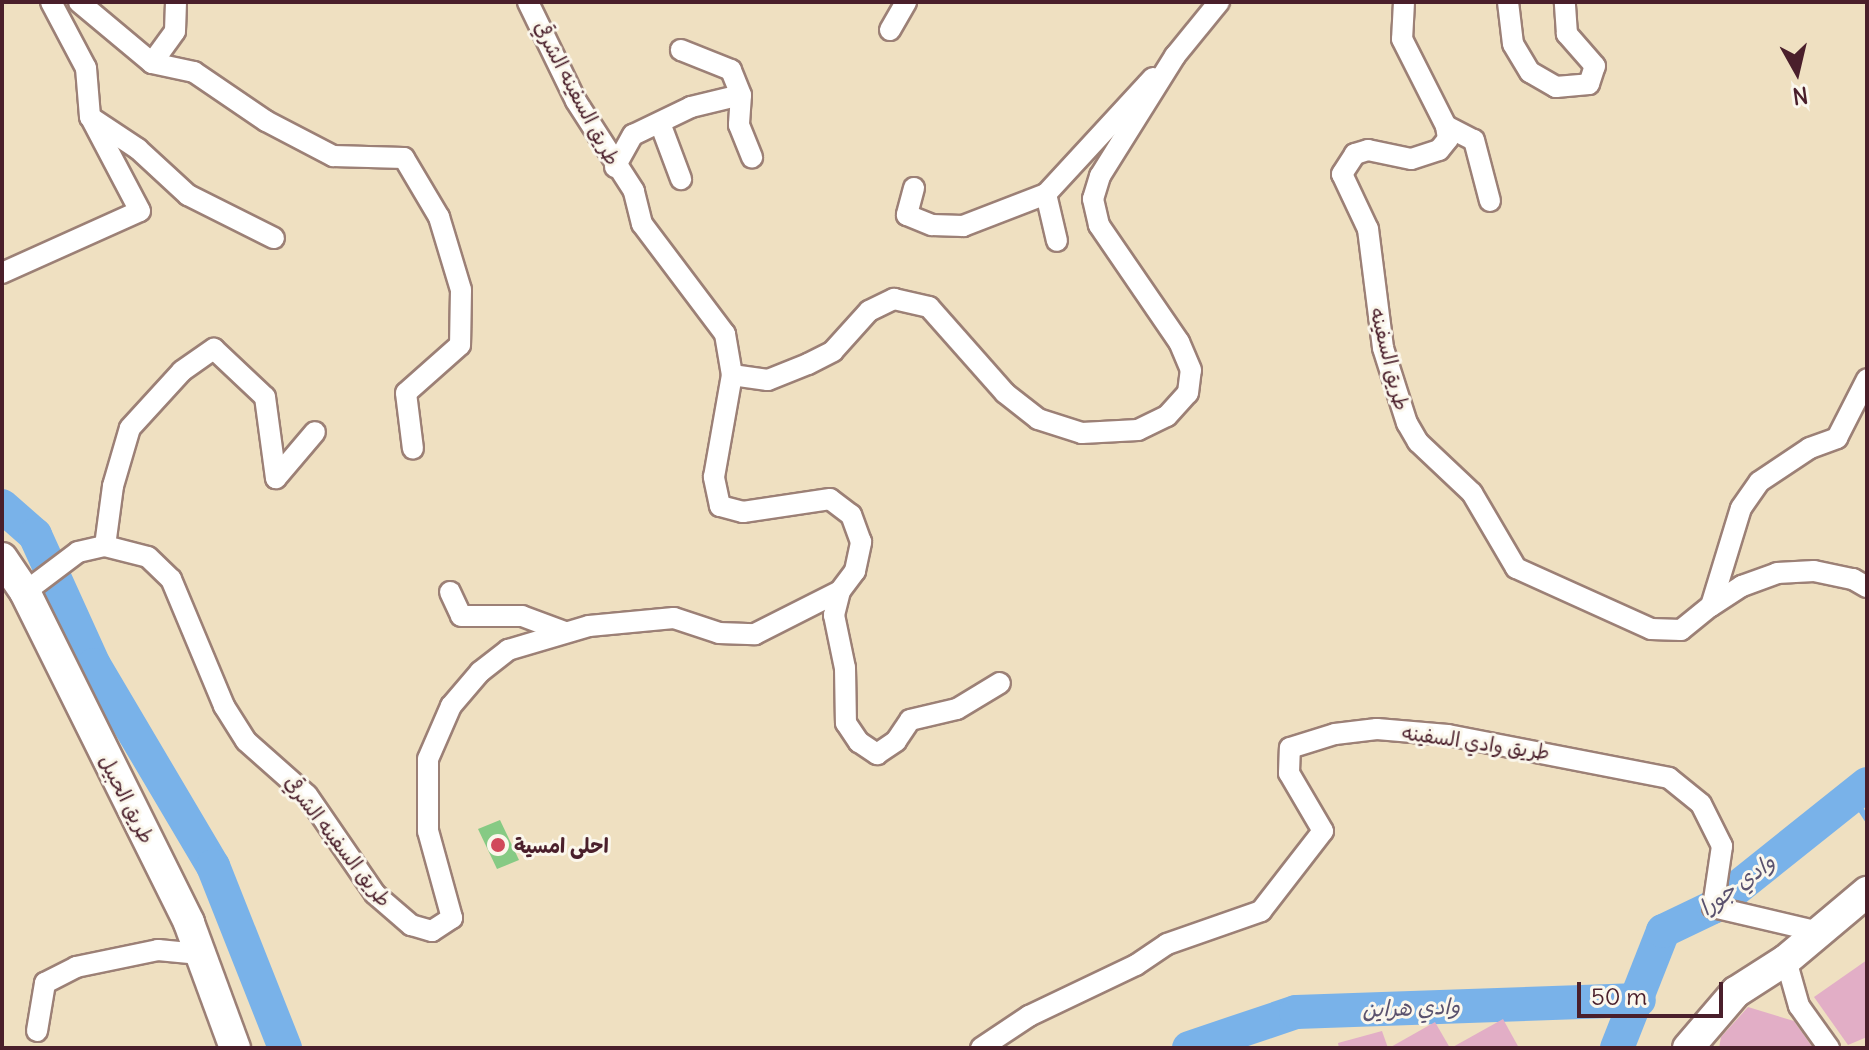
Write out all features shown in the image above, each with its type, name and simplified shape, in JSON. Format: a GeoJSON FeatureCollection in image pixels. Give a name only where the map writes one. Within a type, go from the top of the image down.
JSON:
{"type":"FeatureCollection","features":[{"type":"Feature","properties":{"kind":"street"},"geometry":{"type":"LineString","coordinates":[[2,273],[140,211],[90,117],[86,68],[51,2]]}},
{"type":"Feature","properties":{"kind":"street"},"geometry":{"type":"LineString","coordinates":[[79,2],[152,63],[194,72],[266,121],[333,156],[404,158],[439,217],[461,290],[460,345],[406,393],[413,449]]}},
{"type":"Feature","properties":{"kind":"street"},"geometry":{"type":"LineString","coordinates":[[152,63],[175,31],[176,2]]}},
{"type":"Feature","properties":{"kind":"street","name":"طريق السفينه الشرقي"},"geometry":{"type":"LineString","coordinates":[[105,546],[148,557],[171,579],[224,706],[246,741],[307,795],[375,894],[411,925],[432,931],[452,918],[428,831],[428,759],[438,731],[480,672],[508,650],[565,632],[674,618],[719,633],[755,634],[840,591],[855,571],[861,542],[851,515],[830,499],[743,512],[720,506],[714,477],[732,375],[725,334],[642,224],[634,191],[615,167],[560,72],[528,2]]}},
{"type":"Feature","properties":{"kind":"street"},"geometry":{"type":"LineString","coordinates":[[890,30],[906,2]]}},
{"type":"Feature","properties":{"kind":"street"},"geometry":{"type":"LineString","coordinates":[[914,188],[907,215],[932,225],[963,226],[1046,194],[1175,56],[1219,2]]}},
{"type":"Feature","properties":{"kind":"street"},"geometry":{"type":"LineString","coordinates":[[1404,2],[1402,39],[1446,126],[1474,140],[1490,201]]}},
{"type":"Feature","properties":{"kind":"street"},"geometry":{"type":"LineString","coordinates":[[1508,2],[1513,44],[1530,72],[1556,87],[1589,84],[1595,66],[1567,34],[1565,2]]}},
{"type":"Feature","properties":{"kind":"street"},"geometry":{"type":"LineString","coordinates":[[681,50],[731,70],[741,95],[739,125],[752,157]]}},
{"type":"Feature","properties":{"kind":"street"},"geometry":{"type":"LineString","coordinates":[[732,375],[768,380],[808,364],[833,351],[869,311],[894,299],[929,307],[1005,393],[1038,419],[1082,433],[1138,430],[1167,416],[1188,393],[1191,370],[1179,342],[1099,225],[1093,199],[1100,176],[1175,56]]}},
{"type":"Feature","properties":{"kind":"street"},"geometry":{"type":"LineString","coordinates":[[615,167],[633,135],[691,107],[741,95]]}},
{"type":"Feature","properties":{"kind":"street"},"geometry":{"type":"LineString","coordinates":[[90,117],[138,149],[188,195],[274,238]]}},
{"type":"Feature","properties":{"kind":"street"},"geometry":{"type":"LineString","coordinates":[[660,123],[681,179]]}},
{"type":"Feature","properties":{"kind":"street","name":"طريق السفينه"},"geometry":{"type":"LineString","coordinates":[[1446,126],[1448,139],[1439,150],[1411,159],[1368,150],[1346,161],[1342,174],[1368,229],[1383,348],[1407,423],[1418,442],[1472,493],[1516,568],[1651,629],[1681,630],[1742,586],[1777,573],[1814,571],[1853,579],[1867,587]]}},
{"type":"Feature","properties":{"kind":"street"},"geometry":{"type":"LineString","coordinates":[[1046,194],[1057,241]]}},
{"type":"Feature","properties":{"kind":"street"},"geometry":{"type":"LineString","coordinates":[[25,592],[78,552],[105,546],[113,486],[130,428],[182,371],[214,349],[265,397],[276,478],[315,432]]}},
{"type":"Feature","properties":{"kind":"street"},"geometry":{"type":"LineString","coordinates":[[1711,606],[1741,508],[1759,482],[1810,448],[1837,438],[1867,379]]}},
{"type":"Feature","properties":{"kind":"street","name":"طريق الحبيل"},"geometry":{"type":"LineString","coordinates":[[2,558],[25,592],[200,954],[235,1048]]}},
{"type":"Feature","properties":{"kind":"street"},"geometry":{"type":"LineString","coordinates":[[840,591],[834,615],[845,668],[846,723],[859,742],[877,754],[896,741],[910,720],[957,709],[1000,683]]}},
{"type":"Feature","properties":{"kind":"street"},"geometry":{"type":"LineString","coordinates":[[450,592],[461,616],[522,616],[565,632]]}},
{"type":"Feature","properties":{"kind":"street","name":"طريق وادي السفينه"},"geometry":{"type":"LineString","coordinates":[[981,1048],[1029,1016],[1136,965],[1167,944],[1261,911],[1323,831],[1289,773],[1290,748],[1335,734],[1377,729],[1448,735],[1669,778],[1701,804],[1722,846],[1713,907],[1820,932]]}},
{"type":"Feature","properties":{"kind":"street"},"geometry":{"type":"LineString","coordinates":[[1688,1048],[1736,992],[1786,960],[1867,892]]}},
{"type":"Feature","properties":{"kind":"street"},"geometry":{"type":"LineString","coordinates":[[37,1031],[45,983],[76,967],[158,950],[200,954]]}},
{"type":"Feature","properties":{"kind":"street"},"geometry":{"type":"LineString","coordinates":[[1786,960],[1799,1006],[1829,1048]]}},
{"type":"Feature","properties":{"kind":"green space","name":"احلى امسية"},"geometry":{"type":"Polygon","coordinates":[[[500,820],[519,860],[497,869],[478,829],[500,820]]]}},
{"type":"Feature","properties":{"kind":"building"},"geometry":{"type":"Polygon","coordinates":[[[1867,960],[1867,1037],[1848,1045],[1814,997],[1867,960]]]}},
{"type":"Feature","properties":{"kind":"building"},"geometry":{"type":"Polygon","coordinates":[[[1748,1007],[1794,1021],[1813,1048],[1719,1048],[1721,1037],[1748,1007]]]}},
{"type":"Feature","properties":{"kind":"building"},"geometry":{"type":"Polygon","coordinates":[[[1503,1019],[1519,1048],[1451,1048],[1503,1019]]]}},
{"type":"Feature","properties":{"kind":"building"},"geometry":{"type":"Polygon","coordinates":[[[1435,1022],[1450,1048],[1389,1048],[1435,1022]]]}},
{"type":"Feature","properties":{"kind":"building"},"geometry":{"type":"Polygon","coordinates":[[[1382,1031],[1388,1048],[1339,1048],[1338,1043],[1382,1031]]]}},
{"type":"Feature","properties":{"kind":"waterway"},"geometry":{"type":"LineString","coordinates":[[2,506],[35,535],[94,665],[213,866],[285,1048]]}},
{"type":"Feature","properties":{"kind":"waterway","name":"وادي جورا"},"geometry":{"type":"LineString","coordinates":[[1617,1048],[1663,931],[1713,907],[1867,784]]}},
{"type":"Feature","properties":{"kind":"waterway"},"geometry":{"type":"LineString","coordinates":[[1852,796],[1867,819]]}},
{"type":"Feature","properties":{"kind":"waterway","name":"وادي هراين"},"geometry":{"type":"LineString","coordinates":[[1189,1048],[1296,1012],[1639,1000]]}},
{"type":"Feature","properties":{"kind":"place","name":"احلى امسية"},"geometry":{"type":"Point","coordinates":[498,845]}}]}
